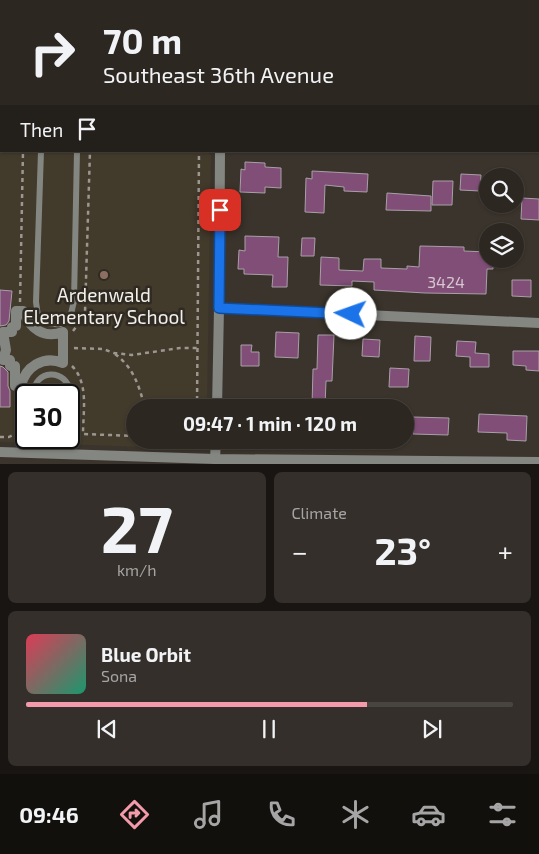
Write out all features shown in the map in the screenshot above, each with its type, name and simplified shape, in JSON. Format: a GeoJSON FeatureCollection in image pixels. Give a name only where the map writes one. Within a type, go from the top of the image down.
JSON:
{"type":"FeatureCollection","features":[{"type":"Feature","properties":{"kind":"street"},"geometry":{"type":"LineString","coordinates":[[217,399],[220,152]]}},
{"type":"Feature","properties":{"kind":"street"},"geometry":{"type":"LineString","coordinates":[[219,308],[539,323]]}},
{"type":"Feature","properties":{"kind":"street"},"geometry":{"type":"LineString","coordinates":[[15,384],[15,366],[10,366],[10,360],[3,360],[6,350],[3,332],[12,332],[12,326],[16,326],[16,311],[22,311],[32,327],[40,332],[51,335],[63,332],[63,363],[54,361],[37,364],[29,370],[22,384]]}},
{"type":"Feature","properties":{"kind":"street"},"geometry":{"type":"LineString","coordinates":[[215,459],[216,449]]}},
{"type":"Feature","properties":{"kind":"street"},"geometry":{"type":"LineString","coordinates":[[0,452],[261,462],[539,462]]}},
{"type":"Feature","properties":{"kind":"lane"},"geometry":{"type":"LineString","coordinates":[[41,152],[36,302],[38,316],[48,324],[54,325],[61,324],[71,314],[74,301],[77,152]]}},
{"type":"Feature","properties":{"kind":"lane"},"geometry":{"type":"LineString","coordinates":[[35,384],[36,381],[53,374],[64,378],[69,384]]}},
{"type":"Feature","properties":{"kind":"lane"},"geometry":{"type":"LineString","coordinates":[[70,449],[70,454]]}},
{"type":"Feature","properties":{"kind":"path"},"geometry":{"type":"LineString","coordinates":[[20,311],[24,152]]}},
{"type":"Feature","properties":{"kind":"path"},"geometry":{"type":"LineString","coordinates":[[197,399],[200,152]]}},
{"type":"Feature","properties":{"kind":"path"},"geometry":{"type":"LineString","coordinates":[[63,348],[103,349],[114,353],[132,355],[180,348],[198,348]]}},
{"type":"Feature","properties":{"kind":"path"},"geometry":{"type":"LineString","coordinates":[[114,353],[130,368],[140,388],[143,399]]}},
{"type":"Feature","properties":{"kind":"path"},"geometry":{"type":"LineString","coordinates":[[63,360],[73,366],[82,380],[83,434],[126,436]]}},
{"type":"Feature","properties":{"kind":"path"},"geometry":{"type":"LineString","coordinates":[[0,437],[9,437],[15,434]]}},
{"type":"Feature","properties":{"kind":"shaded area","name":"Ardenwald Elementary School"},"geometry":{"type":"Polygon","coordinates":[[[0,152],[207,152],[211,155],[207,399],[126,399],[126,446],[80,445],[80,384],[15,384],[15,443],[0,442],[0,152]]]}},
{"type":"Feature","properties":{"kind":"building"},"geometry":{"type":"Polygon","coordinates":[[[245,162],[265,163],[265,167],[281,168],[281,188],[265,187],[265,193],[240,192],[241,169],[245,170],[245,162]]]}},
{"type":"Feature","properties":{"kind":"building"},"geometry":{"type":"Polygon","coordinates":[[[312,171],[368,174],[367,192],[344,191],[344,187],[325,185],[324,213],[305,212],[306,178],[312,179],[312,171]]]}},
{"type":"Feature","properties":{"kind":"building"},"geometry":{"type":"Polygon","coordinates":[[[461,174],[479,175],[479,191],[460,190],[461,174]]]}},
{"type":"Feature","properties":{"kind":"building"},"geometry":{"type":"Polygon","coordinates":[[[433,181],[453,181],[452,205],[432,205],[433,181]]]}},
{"type":"Feature","properties":{"kind":"building"},"geometry":{"type":"Polygon","coordinates":[[[387,193],[431,196],[431,211],[386,210],[387,193]]]}},
{"type":"Feature","properties":{"kind":"building"},"geometry":{"type":"Polygon","coordinates":[[[524,198],[539,199],[539,220],[521,219],[521,213],[524,213],[524,198]]]}},
{"type":"Feature","properties":{"kind":"building"},"geometry":{"type":"Polygon","coordinates":[[[245,236],[279,237],[278,257],[288,257],[287,287],[272,287],[273,275],[244,274],[244,269],[238,269],[239,250],[245,251],[245,236]]]}},
{"type":"Feature","properties":{"kind":"building"},"geometry":{"type":"Polygon","coordinates":[[[302,238],[315,238],[314,256],[301,256],[302,238]]]}},
{"type":"Feature","properties":{"kind":"building"},"geometry":{"type":"Polygon","coordinates":[[[420,246],[464,247],[464,251],[479,252],[479,268],[493,269],[487,269],[486,294],[374,290],[374,282],[352,281],[352,286],[320,285],[321,257],[339,258],[339,270],[363,271],[364,259],[381,259],[381,268],[407,269],[407,266],[419,267],[420,246]]]}},
{"type":"Feature","properties":{"kind":"building"},"geometry":{"type":"Polygon","coordinates":[[[512,280],[531,280],[531,297],[512,296],[512,280]]]}},
{"type":"Feature","properties":{"kind":"building"},"geometry":{"type":"Polygon","coordinates":[[[0,290],[12,291],[9,321],[6,325],[0,326],[0,290]]]}},
{"type":"Feature","properties":{"kind":"building"},"geometry":{"type":"Polygon","coordinates":[[[276,332],[299,333],[298,358],[275,357],[276,332]]]}},
{"type":"Feature","properties":{"kind":"building"},"geometry":{"type":"Polygon","coordinates":[[[318,335],[334,335],[332,381],[326,381],[325,399],[312,399],[313,369],[317,369],[318,335]]]}},
{"type":"Feature","properties":{"kind":"building"},"geometry":{"type":"Polygon","coordinates":[[[415,336],[431,337],[430,361],[414,361],[415,336]]]}},
{"type":"Feature","properties":{"kind":"building"},"geometry":{"type":"Polygon","coordinates":[[[363,339],[380,340],[379,357],[362,356],[363,339]]]}},
{"type":"Feature","properties":{"kind":"building"},"geometry":{"type":"Polygon","coordinates":[[[457,341],[476,342],[475,353],[489,354],[489,367],[470,367],[470,357],[456,356],[457,341]]]}},
{"type":"Feature","properties":{"kind":"building"},"geometry":{"type":"Polygon","coordinates":[[[241,345],[252,345],[251,352],[259,352],[259,366],[241,366],[241,345]]]}},
{"type":"Feature","properties":{"kind":"building"},"geometry":{"type":"Polygon","coordinates":[[[513,351],[539,351],[539,371],[526,370],[526,366],[513,365],[513,351]]]}},
{"type":"Feature","properties":{"kind":"building"},"geometry":{"type":"Polygon","coordinates":[[[0,366],[8,372],[10,407],[0,407],[0,366]]]}},
{"type":"Feature","properties":{"kind":"building"},"geometry":{"type":"Polygon","coordinates":[[[390,368],[409,369],[408,387],[389,387],[390,368]]]}},
{"type":"Feature","properties":{"kind":"building"},"geometry":{"type":"Polygon","coordinates":[[[479,414],[527,416],[526,441],[507,440],[507,433],[478,432],[479,414]]]}},
{"type":"Feature","properties":{"kind":"building"},"geometry":{"type":"Polygon","coordinates":[[[414,417],[449,418],[448,435],[414,434],[414,417]]]}},
{"type":"Feature","properties":{"kind":"place","name":"Ardenwald Elementary School"},"geometry":{"type":"Point","coordinates":[104,275]}},
{"type":"Feature","properties":{"kind":"route"},"geometry":{"type":"LineString","coordinates":[[220,210],[219,308],[351,314]]}}]}
